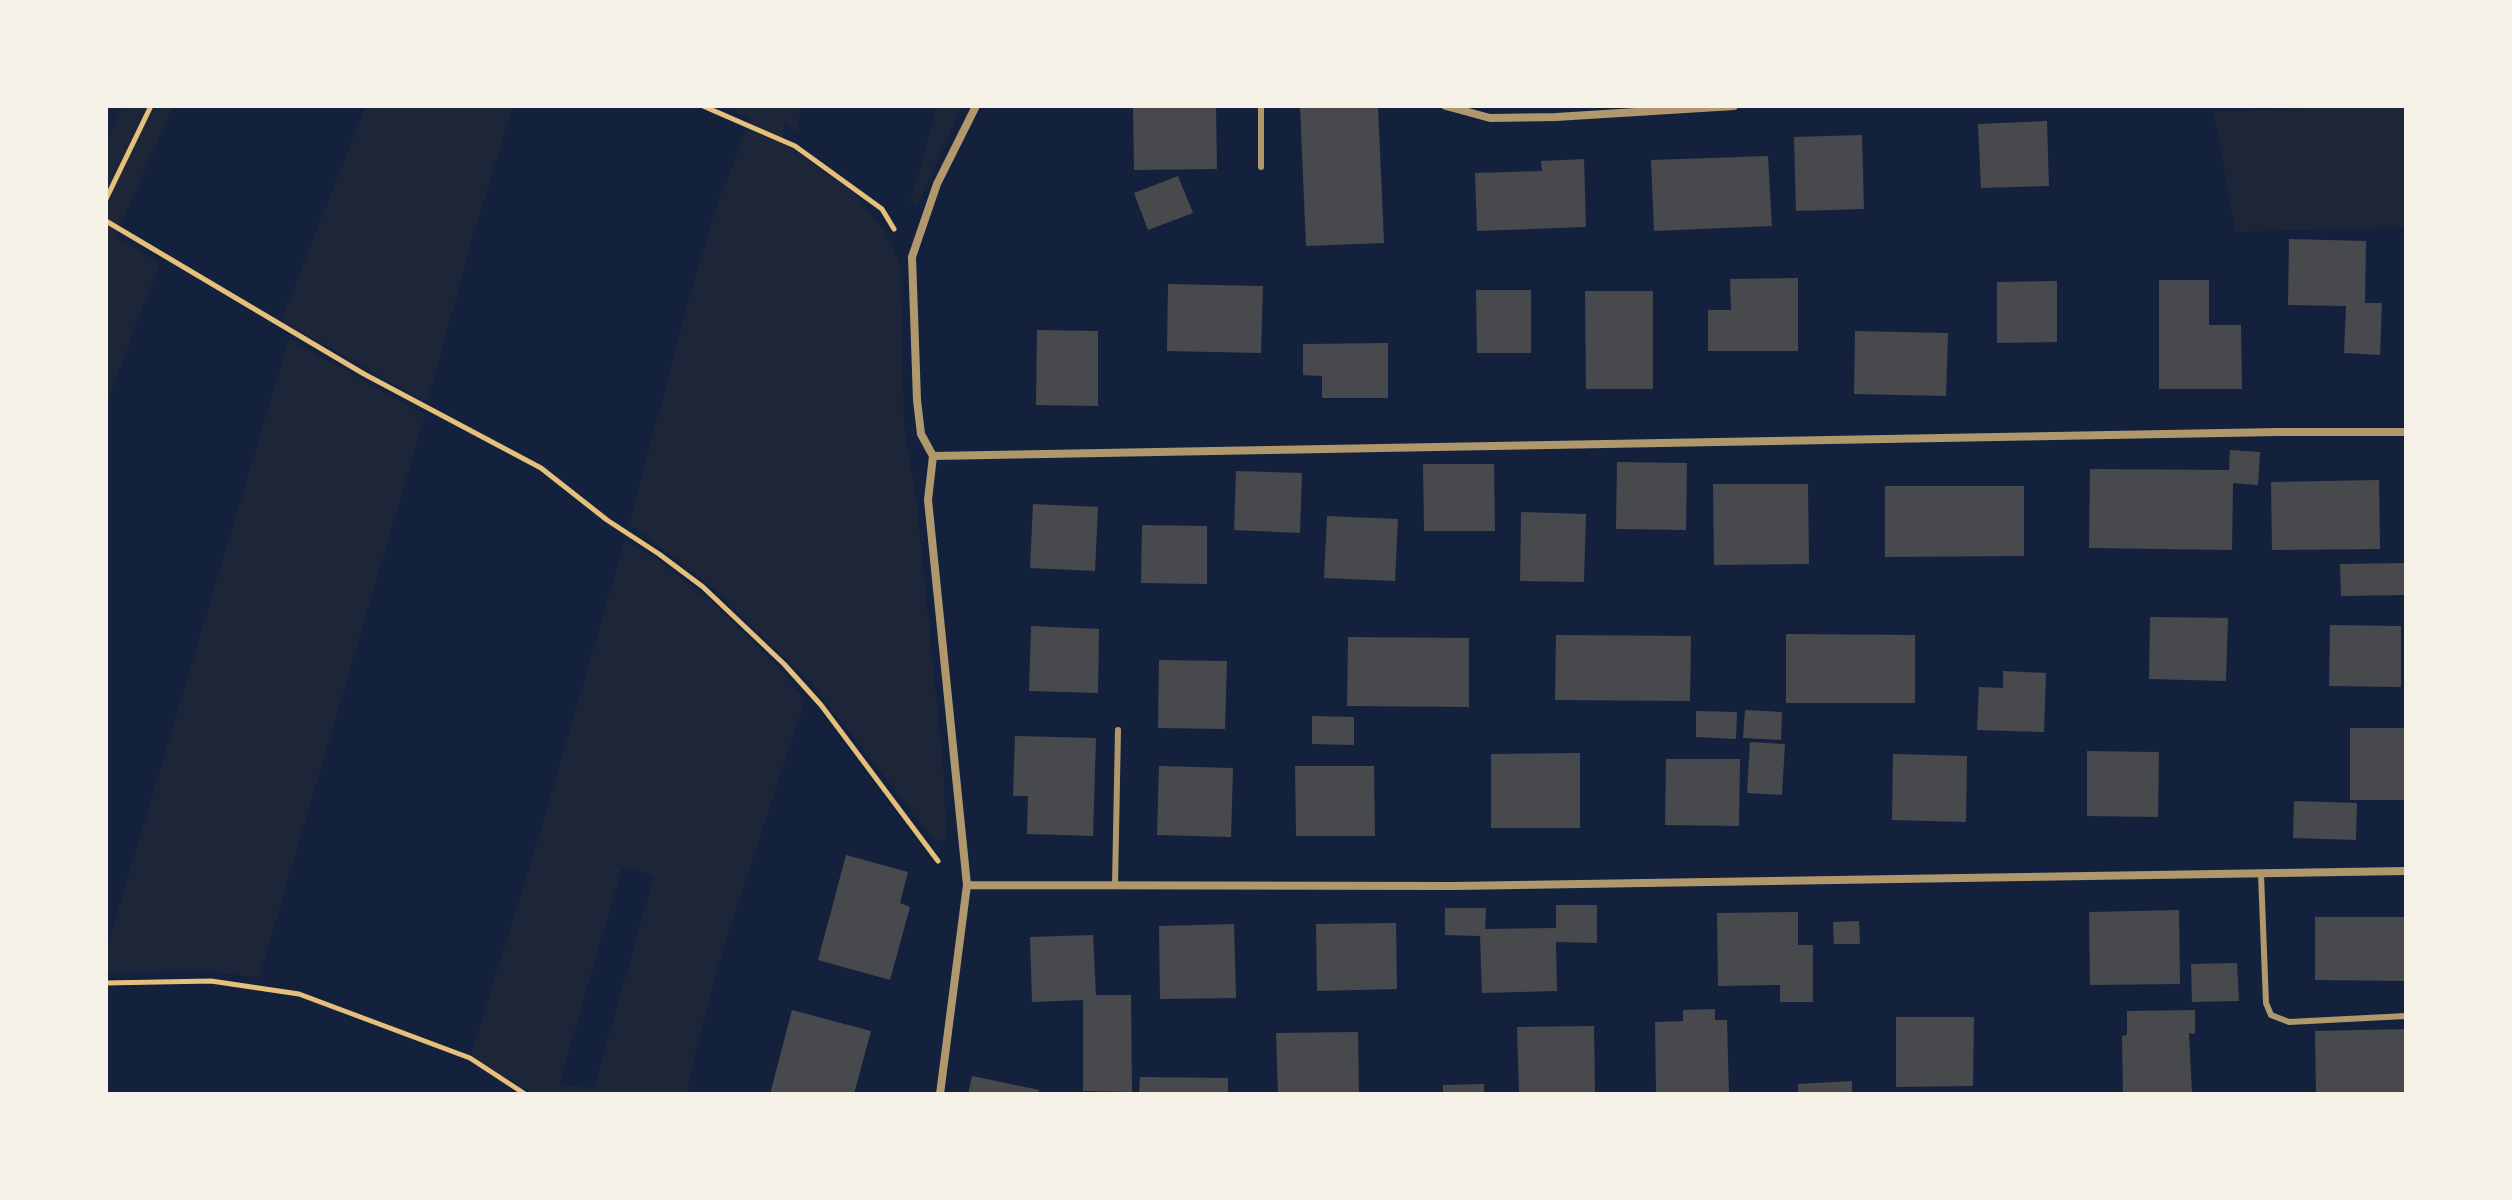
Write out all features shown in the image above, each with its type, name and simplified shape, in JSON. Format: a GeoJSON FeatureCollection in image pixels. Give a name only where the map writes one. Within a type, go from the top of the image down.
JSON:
{"type":"FeatureCollection","features":[{"type":"Feature","properties":{"kind":"street"},"geometry":{"type":"LineString","coordinates":[[940,1094],[967,885],[928,500],[933,456],[921,434],[917,400],[912,257],[937,184],[976,106]]}},
{"type":"Feature","properties":{"kind":"street"},"geometry":{"type":"LineString","coordinates":[[1446,106],[1490,118],[1734,106]]}},
{"type":"Feature","properties":{"kind":"street"},"geometry":{"type":"LineString","coordinates":[[1556,106],[1556,117]]}},
{"type":"Feature","properties":{"kind":"street"},"geometry":{"type":"LineString","coordinates":[[933,456],[2406,432]]}},
{"type":"Feature","properties":{"kind":"street"},"geometry":{"type":"LineString","coordinates":[[967,885],[1454,886],[2406,871]]}},
{"type":"Feature","properties":{"kind":"lane"},"geometry":{"type":"LineString","coordinates":[[1261,106],[1261,167]]}},
{"type":"Feature","properties":{"kind":"lane"},"geometry":{"type":"LineString","coordinates":[[1115,885],[1118,730]]}},
{"type":"Feature","properties":{"kind":"lane"},"geometry":{"type":"LineString","coordinates":[[2261,874],[2266,1003],[2271,1015],[2289,1022],[2406,1016]]}},
{"type":"Feature","properties":{"kind":"path"},"geometry":{"type":"LineString","coordinates":[[106,199],[151,106]]}},
{"type":"Feature","properties":{"kind":"path"},"geometry":{"type":"LineString","coordinates":[[703,106],[795,146],[882,209],[912,257]]}},
{"type":"Feature","properties":{"kind":"path"},"geometry":{"type":"LineString","coordinates":[[106,221],[364,374],[541,468],[607,520],[703,587],[784,664],[821,705],[965,897]]}},
{"type":"Feature","properties":{"kind":"path"},"geometry":{"type":"LineString","coordinates":[[106,983],[211,981],[299,994],[470,1058],[525,1094]]}},
{"type":"Feature","properties":{"kind":"shaded area"},"geometry":{"type":"Polygon","coordinates":[[[123,106],[173,106],[116,236],[160,263],[106,408],[106,142],[123,106]]]}},
{"type":"Feature","properties":{"kind":"shaded area"},"geometry":{"type":"Polygon","coordinates":[[[366,106],[513,106],[427,403],[281,320],[366,106]]]}},
{"type":"Feature","properties":{"kind":"shaded area"},"geometry":{"type":"Polygon","coordinates":[[[724,106],[801,106],[797,132],[784,124],[783,141],[854,192],[887,235],[900,265],[904,426],[917,505],[944,776],[946,839],[935,841],[810,682],[706,582],[629,524],[716,208],[751,119],[724,106]]]}},
{"type":"Feature","properties":{"kind":"shaded area"},"geometry":{"type":"Polygon","coordinates":[[[937,106],[962,106],[917,206],[911,201],[937,106]]]}},
{"type":"Feature","properties":{"kind":"shaded area"},"geometry":{"type":"Polygon","coordinates":[[[2406,106],[2406,227],[2235,232],[2214,112],[2406,106]]]}},
{"type":"Feature","properties":{"kind":"shaded area"},"geometry":{"type":"Polygon","coordinates":[[[289,339],[425,415],[259,978],[205,971],[106,975],[106,950],[289,339]]]}},
{"type":"Feature","properties":{"kind":"shaded area"},"geometry":{"type":"Polygon","coordinates":[[[625,540],[656,559],[711,601],[779,668],[805,700],[725,943],[698,1040],[687,1094],[534,1094],[470,1058],[625,540]],[[622,868],[559,1084],[594,1088],[654,875],[622,868]]]}},
{"type":"Feature","properties":{"kind":"building"},"geometry":{"type":"Polygon","coordinates":[[[1133,106],[1216,106],[1217,169],[1134,170],[1133,106]]]}},
{"type":"Feature","properties":{"kind":"building"},"geometry":{"type":"Polygon","coordinates":[[[1300,106],[1378,106],[1384,243],[1306,246],[1300,106]]]}},
{"type":"Feature","properties":{"kind":"building"},"geometry":{"type":"Polygon","coordinates":[[[2047,121],[2049,186],[1981,188],[1978,124],[2047,121]]]}},
{"type":"Feature","properties":{"kind":"building"},"geometry":{"type":"Polygon","coordinates":[[[1862,135],[1864,209],[1796,211],[1794,137],[1862,135]]]}},
{"type":"Feature","properties":{"kind":"building"},"geometry":{"type":"Polygon","coordinates":[[[1768,156],[1772,226],[1654,231],[1651,160],[1768,156]]]}},
{"type":"Feature","properties":{"kind":"building"},"geometry":{"type":"Polygon","coordinates":[[[1584,159],[1586,227],[1477,231],[1475,173],[1542,171],[1541,161],[1584,159]]]}},
{"type":"Feature","properties":{"kind":"building"},"geometry":{"type":"Polygon","coordinates":[[[1178,176],[1193,213],[1148,230],[1134,193],[1178,176]]]}},
{"type":"Feature","properties":{"kind":"building"},"geometry":{"type":"Polygon","coordinates":[[[2289,239],[2366,241],[2365,303],[2382,303],[2380,355],[2344,353],[2346,306],[2288,305],[2289,239]]]}},
{"type":"Feature","properties":{"kind":"building"},"geometry":{"type":"Polygon","coordinates":[[[1798,278],[1798,351],[1708,351],[1708,310],[1731,310],[1730,279],[1798,278]]]}},
{"type":"Feature","properties":{"kind":"building"},"geometry":{"type":"Polygon","coordinates":[[[2159,280],[2209,280],[2209,325],[2241,325],[2242,389],[2159,389],[2159,280]]]}},
{"type":"Feature","properties":{"kind":"building"},"geometry":{"type":"Polygon","coordinates":[[[2057,281],[2057,342],[1997,343],[1997,282],[2057,281]]]}},
{"type":"Feature","properties":{"kind":"building"},"geometry":{"type":"Polygon","coordinates":[[[1168,284],[1263,286],[1261,353],[1167,351],[1168,284]]]}},
{"type":"Feature","properties":{"kind":"building"},"geometry":{"type":"Polygon","coordinates":[[[1476,290],[1531,290],[1531,353],[1477,353],[1476,290]]]}},
{"type":"Feature","properties":{"kind":"building"},"geometry":{"type":"Polygon","coordinates":[[[1585,291],[1653,291],[1653,389],[1586,389],[1585,291]]]}},
{"type":"Feature","properties":{"kind":"building"},"geometry":{"type":"Polygon","coordinates":[[[1037,330],[1098,331],[1098,406],[1036,405],[1037,330]]]}},
{"type":"Feature","properties":{"kind":"building"},"geometry":{"type":"Polygon","coordinates":[[[1855,331],[1948,333],[1946,396],[1854,394],[1855,331]]]}},
{"type":"Feature","properties":{"kind":"building"},"geometry":{"type":"Polygon","coordinates":[[[1388,343],[1388,398],[1322,398],[1322,376],[1303,375],[1303,344],[1388,343]]]}},
{"type":"Feature","properties":{"kind":"building"},"geometry":{"type":"Polygon","coordinates":[[[2230,450],[2260,452],[2258,485],[2233,483],[2232,550],[2089,548],[2090,469],[2229,470],[2230,450]]]}},
{"type":"Feature","properties":{"kind":"building"},"geometry":{"type":"Polygon","coordinates":[[[1617,462],[1687,463],[1686,530],[1616,529],[1617,462]]]}},
{"type":"Feature","properties":{"kind":"building"},"geometry":{"type":"Polygon","coordinates":[[[1423,464],[1494,464],[1495,531],[1424,531],[1423,464]]]}},
{"type":"Feature","properties":{"kind":"building"},"geometry":{"type":"Polygon","coordinates":[[[1236,471],[1302,473],[1300,533],[1234,530],[1236,471]]]}},
{"type":"Feature","properties":{"kind":"building"},"geometry":{"type":"Polygon","coordinates":[[[2379,480],[2380,549],[2272,550],[2271,482],[2379,480]]]}},
{"type":"Feature","properties":{"kind":"building"},"geometry":{"type":"Polygon","coordinates":[[[1713,484],[1808,484],[1809,564],[1714,565],[1713,484]]]}},
{"type":"Feature","properties":{"kind":"building"},"geometry":{"type":"Polygon","coordinates":[[[1885,486],[2024,486],[2024,556],[1885,557],[1885,486]]]}},
{"type":"Feature","properties":{"kind":"building"},"geometry":{"type":"Polygon","coordinates":[[[1033,504],[1098,507],[1095,571],[1030,568],[1033,504]]]}},
{"type":"Feature","properties":{"kind":"building"},"geometry":{"type":"Polygon","coordinates":[[[1521,512],[1586,514],[1584,582],[1520,581],[1521,512]]]}},
{"type":"Feature","properties":{"kind":"building"},"geometry":{"type":"Polygon","coordinates":[[[1327,516],[1398,519],[1395,581],[1324,578],[1327,516]]]}},
{"type":"Feature","properties":{"kind":"building"},"geometry":{"type":"Polygon","coordinates":[[[1142,525],[1207,526],[1207,584],[1141,583],[1142,525]]]}},
{"type":"Feature","properties":{"kind":"building"},"geometry":{"type":"Polygon","coordinates":[[[2406,563],[2406,595],[2341,596],[2340,564],[2406,563]]]}},
{"type":"Feature","properties":{"kind":"building"},"geometry":{"type":"Polygon","coordinates":[[[2150,617],[2228,618],[2226,681],[2149,679],[2150,617]]]}},
{"type":"Feature","properties":{"kind":"building"},"geometry":{"type":"Polygon","coordinates":[[[2330,625],[2401,626],[2401,687],[2329,686],[2330,625]]]}},
{"type":"Feature","properties":{"kind":"building"},"geometry":{"type":"Polygon","coordinates":[[[1031,626],[1099,629],[1098,693],[1029,691],[1031,626]]]}},
{"type":"Feature","properties":{"kind":"building"},"geometry":{"type":"Polygon","coordinates":[[[1786,634],[1915,635],[1915,703],[1786,703],[1786,634]]]}},
{"type":"Feature","properties":{"kind":"building"},"geometry":{"type":"Polygon","coordinates":[[[1556,635],[1691,636],[1690,701],[1555,700],[1556,635]]]}},
{"type":"Feature","properties":{"kind":"building"},"geometry":{"type":"Polygon","coordinates":[[[1348,637],[1469,638],[1469,707],[1347,706],[1348,637]]]}},
{"type":"Feature","properties":{"kind":"building"},"geometry":{"type":"Polygon","coordinates":[[[1159,660],[1227,661],[1225,729],[1158,728],[1159,660]]]}},
{"type":"Feature","properties":{"kind":"building"},"geometry":{"type":"Polygon","coordinates":[[[2003,671],[2046,673],[2044,732],[1977,730],[1979,687],[2003,688],[2003,671]]]}},
{"type":"Feature","properties":{"kind":"building"},"geometry":{"type":"Polygon","coordinates":[[[1745,710],[1782,712],[1781,740],[1743,738],[1745,710]]]}},
{"type":"Feature","properties":{"kind":"building"},"geometry":{"type":"Polygon","coordinates":[[[1696,711],[1737,712],[1736,739],[1696,737],[1696,711]]]}},
{"type":"Feature","properties":{"kind":"building"},"geometry":{"type":"Polygon","coordinates":[[[1312,716],[1354,717],[1354,745],[1312,744],[1312,716]]]}},
{"type":"Feature","properties":{"kind":"building"},"geometry":{"type":"Polygon","coordinates":[[[2350,728],[2406,728],[2406,800],[2350,800],[2350,728]]]}},
{"type":"Feature","properties":{"kind":"building"},"geometry":{"type":"Polygon","coordinates":[[[1015,736],[1096,738],[1093,836],[1027,834],[1028,796],[1013,796],[1015,736]]]}},
{"type":"Feature","properties":{"kind":"building"},"geometry":{"type":"Polygon","coordinates":[[[1750,742],[1785,744],[1782,795],[1747,793],[1750,742]]]}},
{"type":"Feature","properties":{"kind":"building"},"geometry":{"type":"Polygon","coordinates":[[[2087,751],[2159,752],[2158,817],[2087,816],[2087,751]]]}},
{"type":"Feature","properties":{"kind":"building"},"geometry":{"type":"Polygon","coordinates":[[[1580,753],[1580,828],[1491,828],[1491,754],[1580,753]]]}},
{"type":"Feature","properties":{"kind":"building"},"geometry":{"type":"Polygon","coordinates":[[[1893,754],[1967,756],[1966,822],[1892,820],[1893,754]]]}},
{"type":"Feature","properties":{"kind":"building"},"geometry":{"type":"Polygon","coordinates":[[[1666,759],[1740,759],[1739,826],[1665,825],[1666,759]]]}},
{"type":"Feature","properties":{"kind":"building"},"geometry":{"type":"Polygon","coordinates":[[[1159,766],[1233,768],[1231,837],[1157,835],[1159,766]]]}},
{"type":"Feature","properties":{"kind":"building"},"geometry":{"type":"Polygon","coordinates":[[[1295,766],[1374,766],[1375,836],[1296,836],[1295,766]]]}},
{"type":"Feature","properties":{"kind":"building"},"geometry":{"type":"Polygon","coordinates":[[[2294,801],[2357,803],[2356,840],[2293,838],[2294,801]]]}},
{"type":"Feature","properties":{"kind":"building"},"geometry":{"type":"Polygon","coordinates":[[[846,855],[908,872],[900,903],[910,907],[890,980],[818,960],[846,855]]]}},
{"type":"Feature","properties":{"kind":"building"},"geometry":{"type":"Polygon","coordinates":[[[1556,905],[1597,905],[1597,943],[1556,942],[1557,991],[1482,993],[1480,936],[1445,935],[1445,908],[1486,908],[1485,929],[1556,928],[1556,905]]]}},
{"type":"Feature","properties":{"kind":"building"},"geometry":{"type":"Polygon","coordinates":[[[2179,910],[2180,984],[2090,985],[2089,912],[2179,910]]]}},
{"type":"Feature","properties":{"kind":"building"},"geometry":{"type":"Polygon","coordinates":[[[1798,912],[1798,945],[1813,945],[1813,1002],[1780,1002],[1780,985],[1718,986],[1717,913],[1798,912]]]}},
{"type":"Feature","properties":{"kind":"building"},"geometry":{"type":"Polygon","coordinates":[[[2315,917],[2406,917],[2406,981],[2315,980],[2315,917]]]}},
{"type":"Feature","properties":{"kind":"building"},"geometry":{"type":"Polygon","coordinates":[[[1859,921],[1860,944],[1834,944],[1833,922],[1859,921]]]}},
{"type":"Feature","properties":{"kind":"building"},"geometry":{"type":"Polygon","coordinates":[[[1396,923],[1397,989],[1317,991],[1316,924],[1396,923]]]}},
{"type":"Feature","properties":{"kind":"building"},"geometry":{"type":"Polygon","coordinates":[[[1234,924],[1236,998],[1160,999],[1159,926],[1234,924]]]}},
{"type":"Feature","properties":{"kind":"building"},"geometry":{"type":"Polygon","coordinates":[[[1093,935],[1096,995],[1131,995],[1132,1092],[1083,1091],[1083,1000],[1032,1002],[1030,937],[1093,935]]]}},
{"type":"Feature","properties":{"kind":"building"},"geometry":{"type":"Polygon","coordinates":[[[2237,963],[2239,1001],[2192,1002],[2191,964],[2237,963]]]}},
{"type":"Feature","properties":{"kind":"building"},"geometry":{"type":"Polygon","coordinates":[[[1715,1009],[1715,1020],[1727,1020],[1729,1092],[1656,1093],[1655,1022],[1683,1021],[1683,1010],[1715,1009]]]}},
{"type":"Feature","properties":{"kind":"building"},"geometry":{"type":"Polygon","coordinates":[[[792,1010],[871,1031],[854,1094],[770,1094],[792,1010]]]}},
{"type":"Feature","properties":{"kind":"building"},"geometry":{"type":"Polygon","coordinates":[[[2195,1010],[2195,1034],[2189,1033],[2192,1094],[2123,1094],[2122,1036],[2127,1035],[2127,1011],[2195,1010]]]}},
{"type":"Feature","properties":{"kind":"building"},"geometry":{"type":"Polygon","coordinates":[[[1896,1017],[1974,1017],[1973,1086],[1896,1087],[1896,1017]]]}},
{"type":"Feature","properties":{"kind":"building"},"geometry":{"type":"Polygon","coordinates":[[[1594,1026],[1595,1094],[1519,1094],[1517,1027],[1594,1026]]]}},
{"type":"Feature","properties":{"kind":"building"},"geometry":{"type":"Polygon","coordinates":[[[2406,1029],[2406,1094],[2316,1094],[2315,1031],[2406,1029]]]}},
{"type":"Feature","properties":{"kind":"building"},"geometry":{"type":"Polygon","coordinates":[[[1358,1032],[1359,1094],[1278,1094],[1276,1033],[1358,1032]]]}},
{"type":"Feature","properties":{"kind":"building"},"geometry":{"type":"Polygon","coordinates":[[[972,1076],[1039,1090],[1038,1094],[968,1094],[972,1076]]]}},
{"type":"Feature","properties":{"kind":"building"},"geometry":{"type":"Polygon","coordinates":[[[1140,1077],[1228,1078],[1228,1094],[1139,1094],[1140,1077]]]}},
{"type":"Feature","properties":{"kind":"building"},"geometry":{"type":"Polygon","coordinates":[[[1852,1081],[1852,1094],[1798,1094],[1798,1084],[1852,1081]]]}},
{"type":"Feature","properties":{"kind":"building"},"geometry":{"type":"Polygon","coordinates":[[[1484,1084],[1484,1094],[1443,1094],[1443,1085],[1484,1084]]]}}]}
